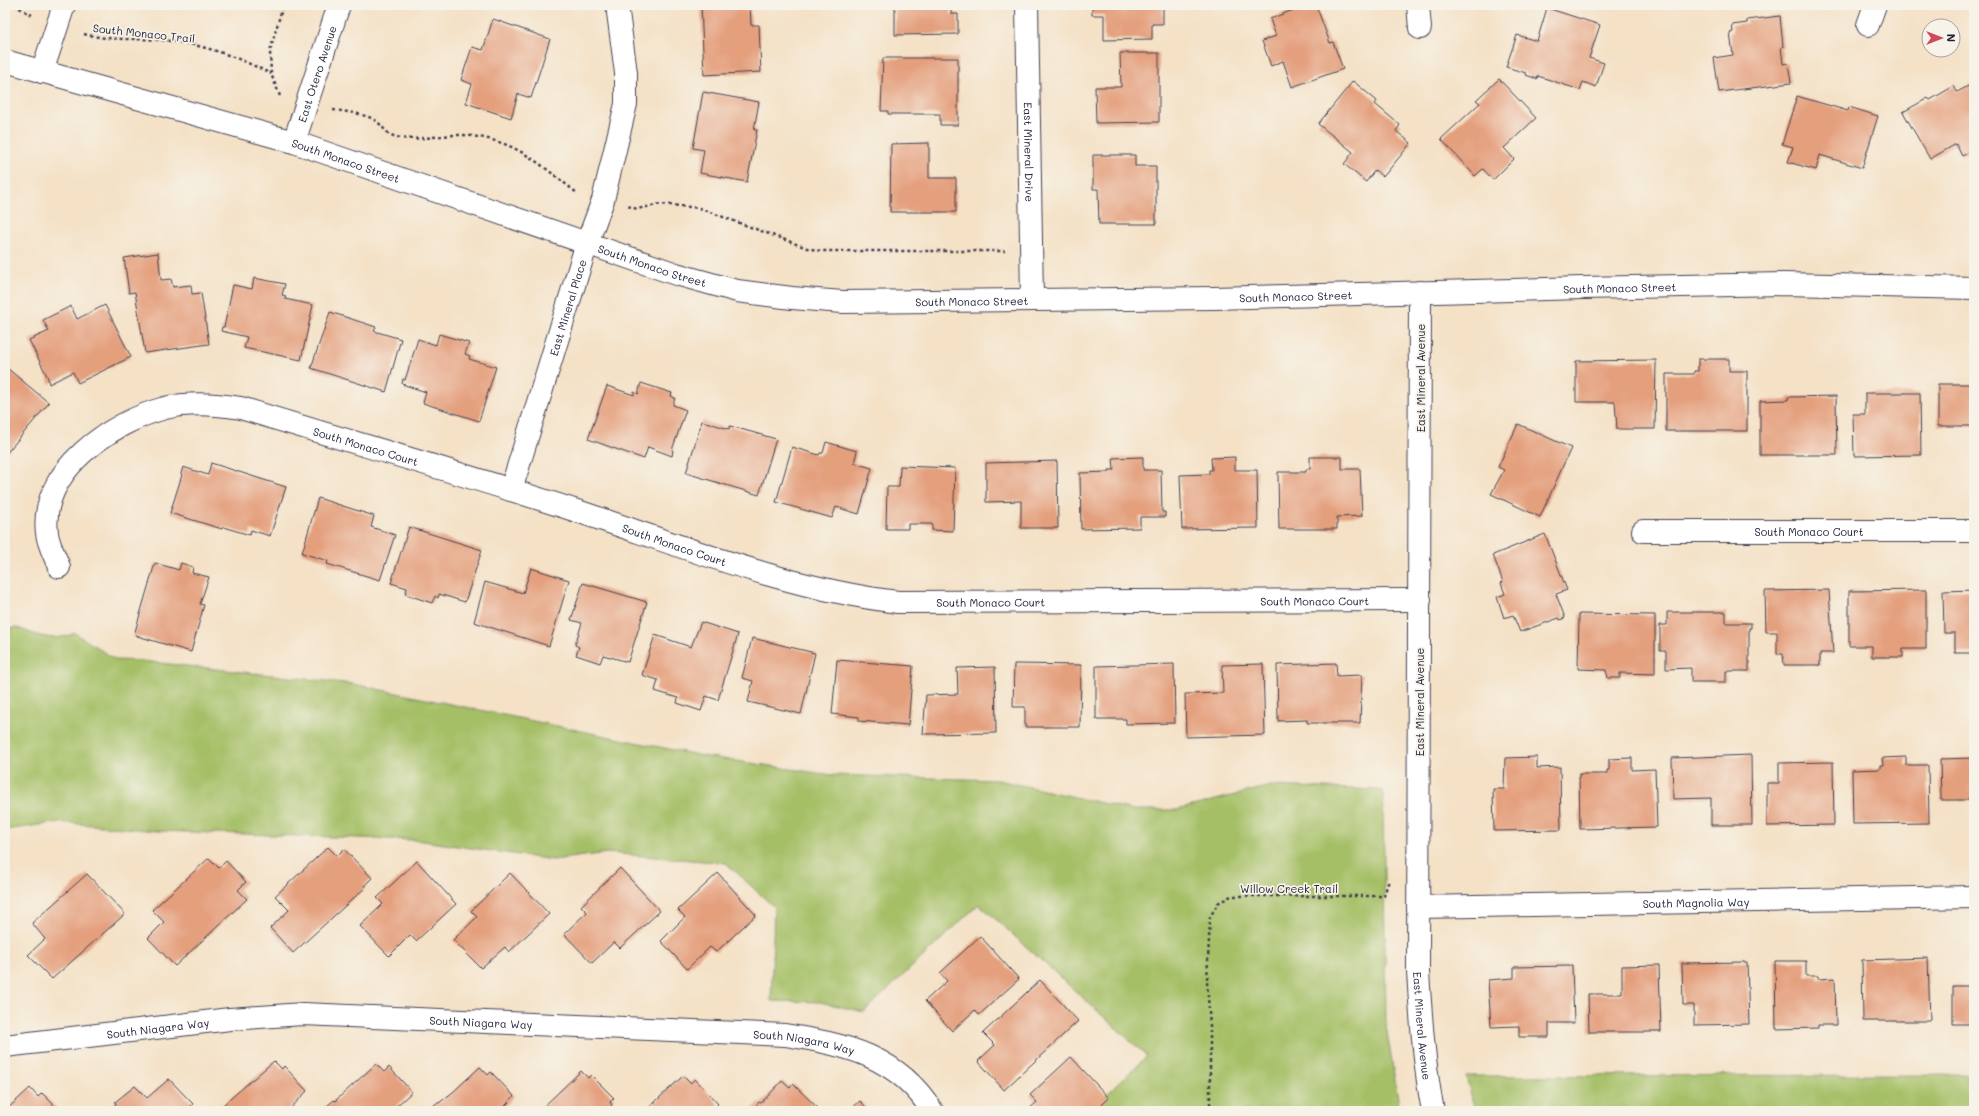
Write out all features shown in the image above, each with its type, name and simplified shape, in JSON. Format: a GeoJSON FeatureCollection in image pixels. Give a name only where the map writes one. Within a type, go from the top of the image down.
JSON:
{"type":"FeatureCollection","features":[{"type":"Feature","properties":{"kind":"street"},"geometry":{"type":"LineString","coordinates":[[42,72],[64,5]]}},
{"type":"Feature","properties":{"kind":"street","name":"East Otero Avenue"},"geometry":{"type":"LineString","coordinates":[[294,142],[339,5]]}},
{"type":"Feature","properties":{"kind":"street","name":"East Mineral Place"},"geometry":{"type":"LineString","coordinates":[[511,490],[587,243],[608,182],[626,104],[626,73],[617,5]]}},
{"type":"Feature","properties":{"kind":"street","name":"East Mineral Drive"},"geometry":{"type":"LineString","coordinates":[[1028,5],[1032,299]]}},
{"type":"Feature","properties":{"kind":"street"},"geometry":{"type":"LineString","coordinates":[[1418,5],[1420,28]]}},
{"type":"Feature","properties":{"kind":"street","name":"South Monaco Street"},"geometry":{"type":"LineString","coordinates":[[5,61],[294,142],[676,274],[745,292],[843,302],[1214,298],[1783,284],[1974,288]]}},
{"type":"Feature","properties":{"kind":"street","name":"East Mineral Avenue"},"geometry":{"type":"LineString","coordinates":[[1420,292],[1418,972],[1422,1030],[1433,1111]]}},
{"type":"Feature","properties":{"kind":"street","name":"South Monaco Court"},"geometry":{"type":"LineString","coordinates":[[59,567],[47,534],[46,525],[50,498],[66,470],[92,445],[115,428],[136,418],[165,408],[184,405],[217,404],[241,408],[511,490],[787,580],[861,598],[898,602],[1420,600]]}},
{"type":"Feature","properties":{"kind":"street","name":"South Monaco Court"},"geometry":{"type":"LineString","coordinates":[[1643,531],[1974,531]]}},
{"type":"Feature","properties":{"kind":"street","name":"South Magnolia Way"},"geometry":{"type":"LineString","coordinates":[[1418,907],[1974,897]]}},
{"type":"Feature","properties":{"kind":"street","name":"South Niagara Way"},"geometry":{"type":"LineString","coordinates":[[5,1046],[230,1019],[303,1014],[334,1014],[487,1023],[785,1035],[828,1041],[859,1051],[887,1064],[907,1079],[925,1098],[932,1111]]}},
{"type":"Feature","properties":{"kind":"path"},"geometry":{"type":"LineString","coordinates":[[14,5],[37,17]]}},
{"type":"Feature","properties":{"kind":"path"},"geometry":{"type":"LineString","coordinates":[[278,96],[271,74],[270,51],[283,5]]}},
{"type":"Feature","properties":{"kind":"path","name":"South Monaco Trail"},"geometry":{"type":"LineString","coordinates":[[82,34],[99,38],[160,40],[199,46],[245,60],[271,74]]}},
{"type":"Feature","properties":{"kind":"path"},"geometry":{"type":"LineString","coordinates":[[331,110],[350,112],[374,120],[386,133],[402,138],[462,135],[486,139],[515,148],[541,163],[578,194]]}},
{"type":"Feature","properties":{"kind":"path"},"geometry":{"type":"LineString","coordinates":[[632,207],[637,209],[661,204],[699,208],[807,248],[821,251],[997,251]]}},
{"type":"Feature","properties":{"kind":"path","name":"Willow Creek Trail"},"geometry":{"type":"LineString","coordinates":[[1210,1111],[1210,1026],[1207,958],[1210,917],[1218,903],[1231,896],[1384,896],[1388,883],[1418,883]]}},
{"type":"Feature","properties":{"kind":"green space"},"geometry":{"type":"Polygon","coordinates":[[[15,627],[52,638],[67,636],[75,633],[116,660],[142,661],[353,684],[703,756],[832,775],[998,780],[1133,810],[1177,810],[1270,786],[1383,790],[1386,1026],[1400,1111],[1089,1111],[1147,1056],[979,904],[864,1012],[820,1002],[771,1001],[774,907],[726,863],[608,853],[553,860],[416,840],[157,831],[59,822],[5,830],[5,631],[15,627]]]}},
{"type":"Feature","properties":{"kind":"green space"},"geometry":{"type":"Polygon","coordinates":[[[1974,1075],[1974,1111],[1475,1111],[1466,1076],[1974,1075]]]}},
{"type":"Feature","properties":{"kind":"building"},"geometry":{"type":"Polygon","coordinates":[[[701,5],[750,5],[751,25],[759,25],[761,72],[704,75],[701,5]]]}},
{"type":"Feature","properties":{"kind":"building"},"geometry":{"type":"Polygon","coordinates":[[[895,5],[951,5],[951,14],[958,14],[958,34],[895,35],[895,5]]]}},
{"type":"Feature","properties":{"kind":"building"},"geometry":{"type":"Polygon","coordinates":[[[1092,5],[1163,5],[1163,24],[1152,24],[1152,39],[1104,40],[1104,15],[1092,15],[1092,5]]]}},
{"type":"Feature","properties":{"kind":"building"},"geometry":{"type":"Polygon","coordinates":[[[1306,5],[1316,5],[1330,43],[1333,42],[1343,69],[1292,87],[1283,61],[1271,66],[1262,41],[1276,36],[1270,19],[1306,5]]]}},
{"type":"Feature","properties":{"kind":"building"},"geometry":{"type":"Polygon","coordinates":[[[1547,8],[1600,25],[1589,58],[1604,63],[1596,87],[1583,82],[1580,90],[1538,76],[1537,79],[1526,75],[1526,73],[1506,67],[1517,35],[1537,41],[1547,8]]]}},
{"type":"Feature","properties":{"kind":"building"},"geometry":{"type":"Polygon","coordinates":[[[1780,16],[1783,64],[1788,63],[1791,83],[1719,92],[1714,58],[1733,55],[1730,33],[1733,32],[1732,25],[1747,23],[1747,20],[1780,16]]]}},
{"type":"Feature","properties":{"kind":"building"},"geometry":{"type":"Polygon","coordinates":[[[493,19],[550,39],[531,98],[518,94],[511,118],[466,103],[472,84],[461,80],[472,47],[483,50],[493,19]]]}},
{"type":"Feature","properties":{"kind":"building"},"geometry":{"type":"Polygon","coordinates":[[[1120,53],[1159,53],[1159,122],[1096,123],[1095,87],[1121,87],[1120,53]]]}},
{"type":"Feature","properties":{"kind":"building"},"geometry":{"type":"Polygon","coordinates":[[[883,58],[958,58],[958,125],[940,125],[940,114],[888,114],[888,111],[881,111],[883,58]]]}},
{"type":"Feature","properties":{"kind":"building"},"geometry":{"type":"Polygon","coordinates":[[[1499,79],[1536,118],[1504,148],[1514,159],[1493,180],[1483,169],[1475,176],[1441,139],[1480,103],[1476,100],[1499,79]]]}},
{"type":"Feature","properties":{"kind":"building"},"geometry":{"type":"Polygon","coordinates":[[[1353,81],[1377,101],[1375,104],[1400,125],[1396,131],[1411,143],[1383,177],[1375,170],[1366,182],[1344,164],[1353,152],[1318,124],[1353,81]]]}},
{"type":"Feature","properties":{"kind":"building"},"geometry":{"type":"Polygon","coordinates":[[[1974,83],[1974,150],[1962,156],[1956,144],[1930,159],[1903,112],[1928,98],[1930,100],[1954,86],[1957,92],[1974,83]]]}},
{"type":"Feature","properties":{"kind":"building"},"geometry":{"type":"Polygon","coordinates":[[[703,92],[759,102],[754,130],[757,130],[747,182],[700,173],[704,150],[693,148],[703,92]]]}},
{"type":"Feature","properties":{"kind":"building"},"geometry":{"type":"Polygon","coordinates":[[[1797,96],[1848,111],[1849,107],[1878,116],[1862,168],[1820,155],[1816,170],[1788,162],[1793,147],[1782,144],[1797,96]]]}},
{"type":"Feature","properties":{"kind":"building"},"geometry":{"type":"Polygon","coordinates":[[[929,143],[929,178],[956,178],[956,212],[890,212],[891,144],[929,143]]]}},
{"type":"Feature","properties":{"kind":"building"},"geometry":{"type":"Polygon","coordinates":[[[1093,155],[1135,155],[1135,166],[1156,166],[1156,224],[1099,224],[1098,189],[1093,189],[1093,155]]]}},
{"type":"Feature","properties":{"kind":"building"},"geometry":{"type":"Polygon","coordinates":[[[158,253],[161,280],[171,279],[173,287],[191,285],[192,294],[201,293],[209,344],[145,353],[135,292],[129,293],[124,258],[158,253]]]}},
{"type":"Feature","properties":{"kind":"building"},"geometry":{"type":"Polygon","coordinates":[[[254,278],[285,284],[282,295],[286,296],[285,299],[313,305],[301,360],[244,348],[247,337],[221,331],[222,327],[224,327],[233,285],[252,289],[254,278]]]}},
{"type":"Feature","properties":{"kind":"building"},"geometry":{"type":"Polygon","coordinates":[[[105,305],[131,357],[78,383],[73,372],[49,384],[48,378],[29,340],[49,331],[43,320],[71,306],[77,319],[105,305]]]}},
{"type":"Feature","properties":{"kind":"building"},"geometry":{"type":"Polygon","coordinates":[[[330,312],[376,327],[374,331],[401,339],[386,392],[311,368],[330,312]]]}},
{"type":"Feature","properties":{"kind":"building"},"geometry":{"type":"Polygon","coordinates":[[[439,334],[469,343],[465,354],[470,356],[469,359],[496,367],[479,421],[423,403],[426,392],[402,384],[403,379],[405,380],[418,339],[436,345],[439,334]]]}},
{"type":"Feature","properties":{"kind":"building"},"geometry":{"type":"Polygon","coordinates":[[[1698,359],[1729,359],[1729,371],[1747,371],[1747,431],[1666,431],[1666,374],[1694,374],[1694,371],[1698,371],[1698,359]]]}},
{"type":"Feature","properties":{"kind":"building"},"geometry":{"type":"Polygon","coordinates":[[[1656,360],[1655,429],[1617,429],[1615,402],[1576,402],[1576,361],[1656,360]]]}},
{"type":"Feature","properties":{"kind":"building"},"geometry":{"type":"Polygon","coordinates":[[[7,368],[49,403],[5,455],[5,370],[7,368]]]}},
{"type":"Feature","properties":{"kind":"building"},"geometry":{"type":"Polygon","coordinates":[[[641,383],[672,393],[671,396],[675,398],[673,405],[686,410],[672,450],[672,456],[648,447],[644,459],[588,439],[607,386],[634,395],[634,392],[638,394],[641,383]]]}},
{"type":"Feature","properties":{"kind":"building"},"geometry":{"type":"Polygon","coordinates":[[[1938,384],[1974,384],[1974,426],[1938,426],[1938,384]]]}},
{"type":"Feature","properties":{"kind":"building"},"geometry":{"type":"Polygon","coordinates":[[[1865,393],[1920,393],[1921,455],[1854,456],[1853,414],[1865,414],[1865,393]]]}},
{"type":"Feature","properties":{"kind":"building"},"geometry":{"type":"Polygon","coordinates":[[[1836,396],[1837,455],[1760,455],[1760,401],[1788,400],[1788,397],[1836,396]]]}},
{"type":"Feature","properties":{"kind":"building"},"geometry":{"type":"Polygon","coordinates":[[[702,421],[729,429],[730,426],[776,439],[759,495],[686,473],[702,421]]]}},
{"type":"Feature","properties":{"kind":"building"},"geometry":{"type":"Polygon","coordinates":[[[1518,424],[1571,448],[1540,517],[1491,494],[1504,470],[1498,467],[1518,424]]]}},
{"type":"Feature","properties":{"kind":"building"},"geometry":{"type":"Polygon","coordinates":[[[826,442],[857,451],[854,463],[872,468],[859,514],[836,507],[832,518],[776,502],[792,447],[819,455],[820,453],[823,453],[826,442]]]}},
{"type":"Feature","properties":{"kind":"building"},"geometry":{"type":"Polygon","coordinates":[[[1143,457],[1143,470],[1161,470],[1162,512],[1165,512],[1165,517],[1140,517],[1140,528],[1081,529],[1080,473],[1109,472],[1109,470],[1114,470],[1113,458],[1143,457]]]}},
{"type":"Feature","properties":{"kind":"building"},"geometry":{"type":"Polygon","coordinates":[[[1235,457],[1235,470],[1257,470],[1258,528],[1182,529],[1180,475],[1209,474],[1209,470],[1212,470],[1211,458],[1235,457]]]}},
{"type":"Feature","properties":{"kind":"building"},"geometry":{"type":"Polygon","coordinates":[[[1310,457],[1342,457],[1342,469],[1360,469],[1362,516],[1337,517],[1337,529],[1279,529],[1278,472],[1306,472],[1306,469],[1310,469],[1310,457]]]}},
{"type":"Feature","properties":{"kind":"building"},"geometry":{"type":"Polygon","coordinates":[[[1057,461],[1058,528],[1021,528],[1021,501],[986,502],[986,463],[1057,461]]]}},
{"type":"Feature","properties":{"kind":"building"},"geometry":{"type":"Polygon","coordinates":[[[211,463],[286,487],[270,536],[251,530],[250,535],[223,527],[222,529],[170,513],[182,475],[183,467],[208,475],[211,463]]]}},
{"type":"Feature","properties":{"kind":"building"},"geometry":{"type":"Polygon","coordinates":[[[900,466],[955,468],[953,531],[932,530],[932,524],[908,524],[908,529],[886,529],[887,487],[899,487],[900,466]]]}},
{"type":"Feature","properties":{"kind":"building"},"geometry":{"type":"Polygon","coordinates":[[[318,498],[374,516],[371,527],[395,535],[380,580],[327,564],[328,561],[302,553],[318,498]]]}},
{"type":"Feature","properties":{"kind":"building"},"geometry":{"type":"Polygon","coordinates":[[[409,527],[482,550],[465,602],[439,594],[438,598],[435,596],[432,603],[405,594],[407,588],[391,583],[409,527]]]}},
{"type":"Feature","properties":{"kind":"building"},"geometry":{"type":"Polygon","coordinates":[[[1545,534],[1567,590],[1556,594],[1565,618],[1560,620],[1559,618],[1520,632],[1513,615],[1504,618],[1497,597],[1505,594],[1501,583],[1503,582],[1493,555],[1545,534]]]}},
{"type":"Feature","properties":{"kind":"building"},"geometry":{"type":"Polygon","coordinates":[[[155,563],[179,570],[181,563],[193,567],[192,573],[209,577],[200,604],[204,605],[191,652],[134,635],[155,563]]]}},
{"type":"Feature","properties":{"kind":"building"},"geometry":{"type":"Polygon","coordinates":[[[531,568],[569,580],[549,646],[474,622],[485,582],[523,593],[531,568]]]}},
{"type":"Feature","properties":{"kind":"building"},"geometry":{"type":"Polygon","coordinates":[[[583,583],[647,602],[628,662],[603,655],[600,663],[576,655],[579,647],[575,645],[582,623],[571,620],[583,583]]]}},
{"type":"Feature","properties":{"kind":"building"},"geometry":{"type":"Polygon","coordinates":[[[1829,590],[1833,653],[1820,653],[1820,665],[1784,665],[1783,654],[1777,654],[1777,632],[1766,632],[1765,591],[1829,590]]]}},
{"type":"Feature","properties":{"kind":"building"},"geometry":{"type":"Polygon","coordinates":[[[1926,590],[1926,649],[1903,649],[1903,657],[1872,657],[1872,646],[1849,646],[1849,591],[1926,590]]]}},
{"type":"Feature","properties":{"kind":"building"},"geometry":{"type":"Polygon","coordinates":[[[1974,590],[1974,653],[1955,653],[1955,633],[1944,633],[1943,591],[1974,590]]]}},
{"type":"Feature","properties":{"kind":"building"},"geometry":{"type":"Polygon","coordinates":[[[1667,612],[1726,612],[1726,623],[1751,623],[1751,628],[1749,628],[1749,671],[1726,671],[1726,682],[1691,682],[1691,668],[1666,669],[1666,651],[1660,651],[1660,625],[1667,625],[1667,612]]]}},
{"type":"Feature","properties":{"kind":"building"},"geometry":{"type":"Polygon","coordinates":[[[1579,614],[1655,615],[1655,674],[1620,673],[1620,678],[1608,678],[1606,670],[1578,669],[1579,614]]]}},
{"type":"Feature","properties":{"kind":"building"},"geometry":{"type":"Polygon","coordinates":[[[701,622],[738,634],[718,700],[706,696],[701,711],[677,703],[678,698],[655,691],[658,680],[642,675],[655,635],[691,647],[701,622]]]}},
{"type":"Feature","properties":{"kind":"building"},"geometry":{"type":"Polygon","coordinates":[[[752,638],[815,653],[801,714],[748,702],[753,681],[742,678],[752,638]]]}},
{"type":"Feature","properties":{"kind":"building"},"geometry":{"type":"Polygon","coordinates":[[[837,660],[913,666],[908,725],[859,721],[859,717],[832,714],[837,660]]]}},
{"type":"Feature","properties":{"kind":"building"},"geometry":{"type":"Polygon","coordinates":[[[1336,663],[1337,676],[1362,675],[1360,723],[1307,723],[1307,720],[1278,721],[1277,665],[1336,663]]]}},
{"type":"Feature","properties":{"kind":"building"},"geometry":{"type":"Polygon","coordinates":[[[1014,664],[1081,665],[1080,727],[1025,727],[1025,707],[1013,707],[1014,664]]]}},
{"type":"Feature","properties":{"kind":"building"},"geometry":{"type":"Polygon","coordinates":[[[1174,664],[1175,723],[1126,724],[1126,719],[1096,719],[1096,666],[1174,664]]]}},
{"type":"Feature","properties":{"kind":"building"},"geometry":{"type":"Polygon","coordinates":[[[1263,664],[1265,735],[1186,737],[1185,694],[1223,693],[1222,665],[1263,664]]]}},
{"type":"Feature","properties":{"kind":"building"},"geometry":{"type":"Polygon","coordinates":[[[995,667],[996,733],[923,734],[926,695],[958,694],[957,668],[995,667]]]}},
{"type":"Feature","properties":{"kind":"building"},"geometry":{"type":"Polygon","coordinates":[[[1751,755],[1752,825],[1711,825],[1711,798],[1673,799],[1672,758],[1751,755]]]}},
{"type":"Feature","properties":{"kind":"building"},"geometry":{"type":"Polygon","coordinates":[[[1537,757],[1537,768],[1560,767],[1561,830],[1494,831],[1493,789],[1504,789],[1505,758],[1537,757]]]}},
{"type":"Feature","properties":{"kind":"building"},"geometry":{"type":"Polygon","coordinates":[[[1906,757],[1906,765],[1928,765],[1929,823],[1853,824],[1852,770],[1880,769],[1880,765],[1883,765],[1882,758],[1906,757]]]}},
{"type":"Feature","properties":{"kind":"building"},"geometry":{"type":"Polygon","coordinates":[[[1632,758],[1632,770],[1655,769],[1657,827],[1580,829],[1579,774],[1607,774],[1607,770],[1609,770],[1609,759],[1632,758]]]}},
{"type":"Feature","properties":{"kind":"building"},"geometry":{"type":"Polygon","coordinates":[[[1974,758],[1974,800],[1941,800],[1940,759],[1974,758]]]}},
{"type":"Feature","properties":{"kind":"building"},"geometry":{"type":"Polygon","coordinates":[[[1833,762],[1834,825],[1767,826],[1767,783],[1779,783],[1779,763],[1833,762]]]}},
{"type":"Feature","properties":{"kind":"building"},"geometry":{"type":"Polygon","coordinates":[[[328,847],[337,856],[344,849],[372,878],[364,886],[366,887],[293,953],[270,928],[289,910],[275,896],[328,847]]]}},
{"type":"Feature","properties":{"kind":"building"},"geometry":{"type":"Polygon","coordinates":[[[209,858],[219,868],[226,861],[246,882],[238,890],[247,899],[175,966],[148,938],[164,922],[152,910],[209,858]]]}},
{"type":"Feature","properties":{"kind":"building"},"geometry":{"type":"Polygon","coordinates":[[[417,861],[456,904],[416,941],[410,935],[389,956],[360,926],[383,904],[377,898],[417,861]]]}},
{"type":"Feature","properties":{"kind":"building"},"geometry":{"type":"Polygon","coordinates":[[[620,868],[660,911],[620,948],[614,942],[592,963],[564,934],[587,912],[581,906],[620,868]]]}},
{"type":"Feature","properties":{"kind":"building"},"geometry":{"type":"Polygon","coordinates":[[[510,873],[549,914],[509,952],[505,947],[481,968],[453,940],[477,917],[471,911],[510,873]]]}},
{"type":"Feature","properties":{"kind":"building"},"geometry":{"type":"Polygon","coordinates":[[[718,873],[756,915],[716,952],[710,947],[687,969],[661,941],[685,917],[678,910],[718,873]]]}},
{"type":"Feature","properties":{"kind":"building"},"geometry":{"type":"Polygon","coordinates":[[[87,874],[125,914],[52,979],[28,955],[45,939],[32,923],[87,874]]]}},
{"type":"Feature","properties":{"kind":"building"},"geometry":{"type":"Polygon","coordinates":[[[980,936],[1019,979],[979,1015],[975,1010],[952,1031],[925,1001],[947,981],[940,973],[980,936]]]}},
{"type":"Feature","properties":{"kind":"building"},"geometry":{"type":"Polygon","coordinates":[[[1928,958],[1930,1021],[1863,1021],[1862,960],[1928,958]]]}},
{"type":"Feature","properties":{"kind":"building"},"geometry":{"type":"Polygon","coordinates":[[[1775,961],[1806,961],[1806,976],[1818,976],[1818,979],[1835,978],[1836,1025],[1818,1025],[1818,1028],[1776,1029],[1775,961]]]}},
{"type":"Feature","properties":{"kind":"building"},"geometry":{"type":"Polygon","coordinates":[[[1747,962],[1749,1024],[1694,1025],[1694,1005],[1683,1005],[1682,963],[1747,962]]]}},
{"type":"Feature","properties":{"kind":"building"},"geometry":{"type":"Polygon","coordinates":[[[1659,965],[1661,1032],[1589,1032],[1588,994],[1622,994],[1622,966],[1659,965]]]}},
{"type":"Feature","properties":{"kind":"building"},"geometry":{"type":"Polygon","coordinates":[[[1572,966],[1574,1023],[1549,1023],[1549,1037],[1519,1037],[1519,1026],[1491,1027],[1488,980],[1514,978],[1514,967],[1572,966]]]}},
{"type":"Feature","properties":{"kind":"building"},"geometry":{"type":"Polygon","coordinates":[[[1040,980],[1078,1021],[1004,1090],[978,1061],[995,1045],[983,1033],[1040,980]]]}},
{"type":"Feature","properties":{"kind":"building"},"geometry":{"type":"Polygon","coordinates":[[[1953,986],[1974,986],[1974,1024],[1953,1024],[1953,986]]]}},
{"type":"Feature","properties":{"kind":"building"},"geometry":{"type":"Polygon","coordinates":[[[1071,1057],[1109,1098],[1096,1111],[1027,1111],[1037,1102],[1030,1095],[1071,1057]]]}},
{"type":"Feature","properties":{"kind":"building"},"geometry":{"type":"Polygon","coordinates":[[[274,1061],[282,1069],[284,1066],[307,1091],[288,1111],[216,1111],[274,1061]]]}},
{"type":"Feature","properties":{"kind":"building"},"geometry":{"type":"Polygon","coordinates":[[[376,1064],[384,1072],[389,1067],[412,1092],[391,1111],[321,1111],[334,1100],[335,1101],[376,1064]]]}},
{"type":"Feature","properties":{"kind":"building"},"geometry":{"type":"Polygon","coordinates":[[[480,1067],[488,1075],[491,1072],[514,1096],[501,1111],[427,1111],[453,1092],[480,1067]]]}},
{"type":"Feature","properties":{"kind":"building"},"geometry":{"type":"Polygon","coordinates":[[[581,1071],[588,1078],[591,1075],[614,1098],[610,1102],[612,1105],[606,1111],[534,1111],[539,1107],[541,1109],[581,1071]]]}},
{"type":"Feature","properties":{"kind":"building"},"geometry":{"type":"Polygon","coordinates":[[[683,1076],[690,1083],[695,1079],[718,1104],[711,1111],[645,1111],[683,1076]]]}},
{"type":"Feature","properties":{"kind":"building"},"geometry":{"type":"Polygon","coordinates":[[[169,1079],[193,1104],[186,1111],[108,1111],[116,1104],[115,1102],[135,1086],[147,1098],[169,1079]]]}},
{"type":"Feature","properties":{"kind":"building"},"geometry":{"type":"Polygon","coordinates":[[[782,1081],[790,1088],[793,1084],[818,1108],[814,1111],[751,1111],[759,1102],[761,1103],[782,1081]]]}},
{"type":"Feature","properties":{"kind":"building"},"geometry":{"type":"Polygon","coordinates":[[[30,1088],[38,1097],[42,1093],[60,1111],[5,1111],[30,1088]]]}},
{"type":"Feature","properties":{"kind":"building"},"geometry":{"type":"Polygon","coordinates":[[[860,1101],[870,1111],[849,1111],[860,1101]]]}}]}
